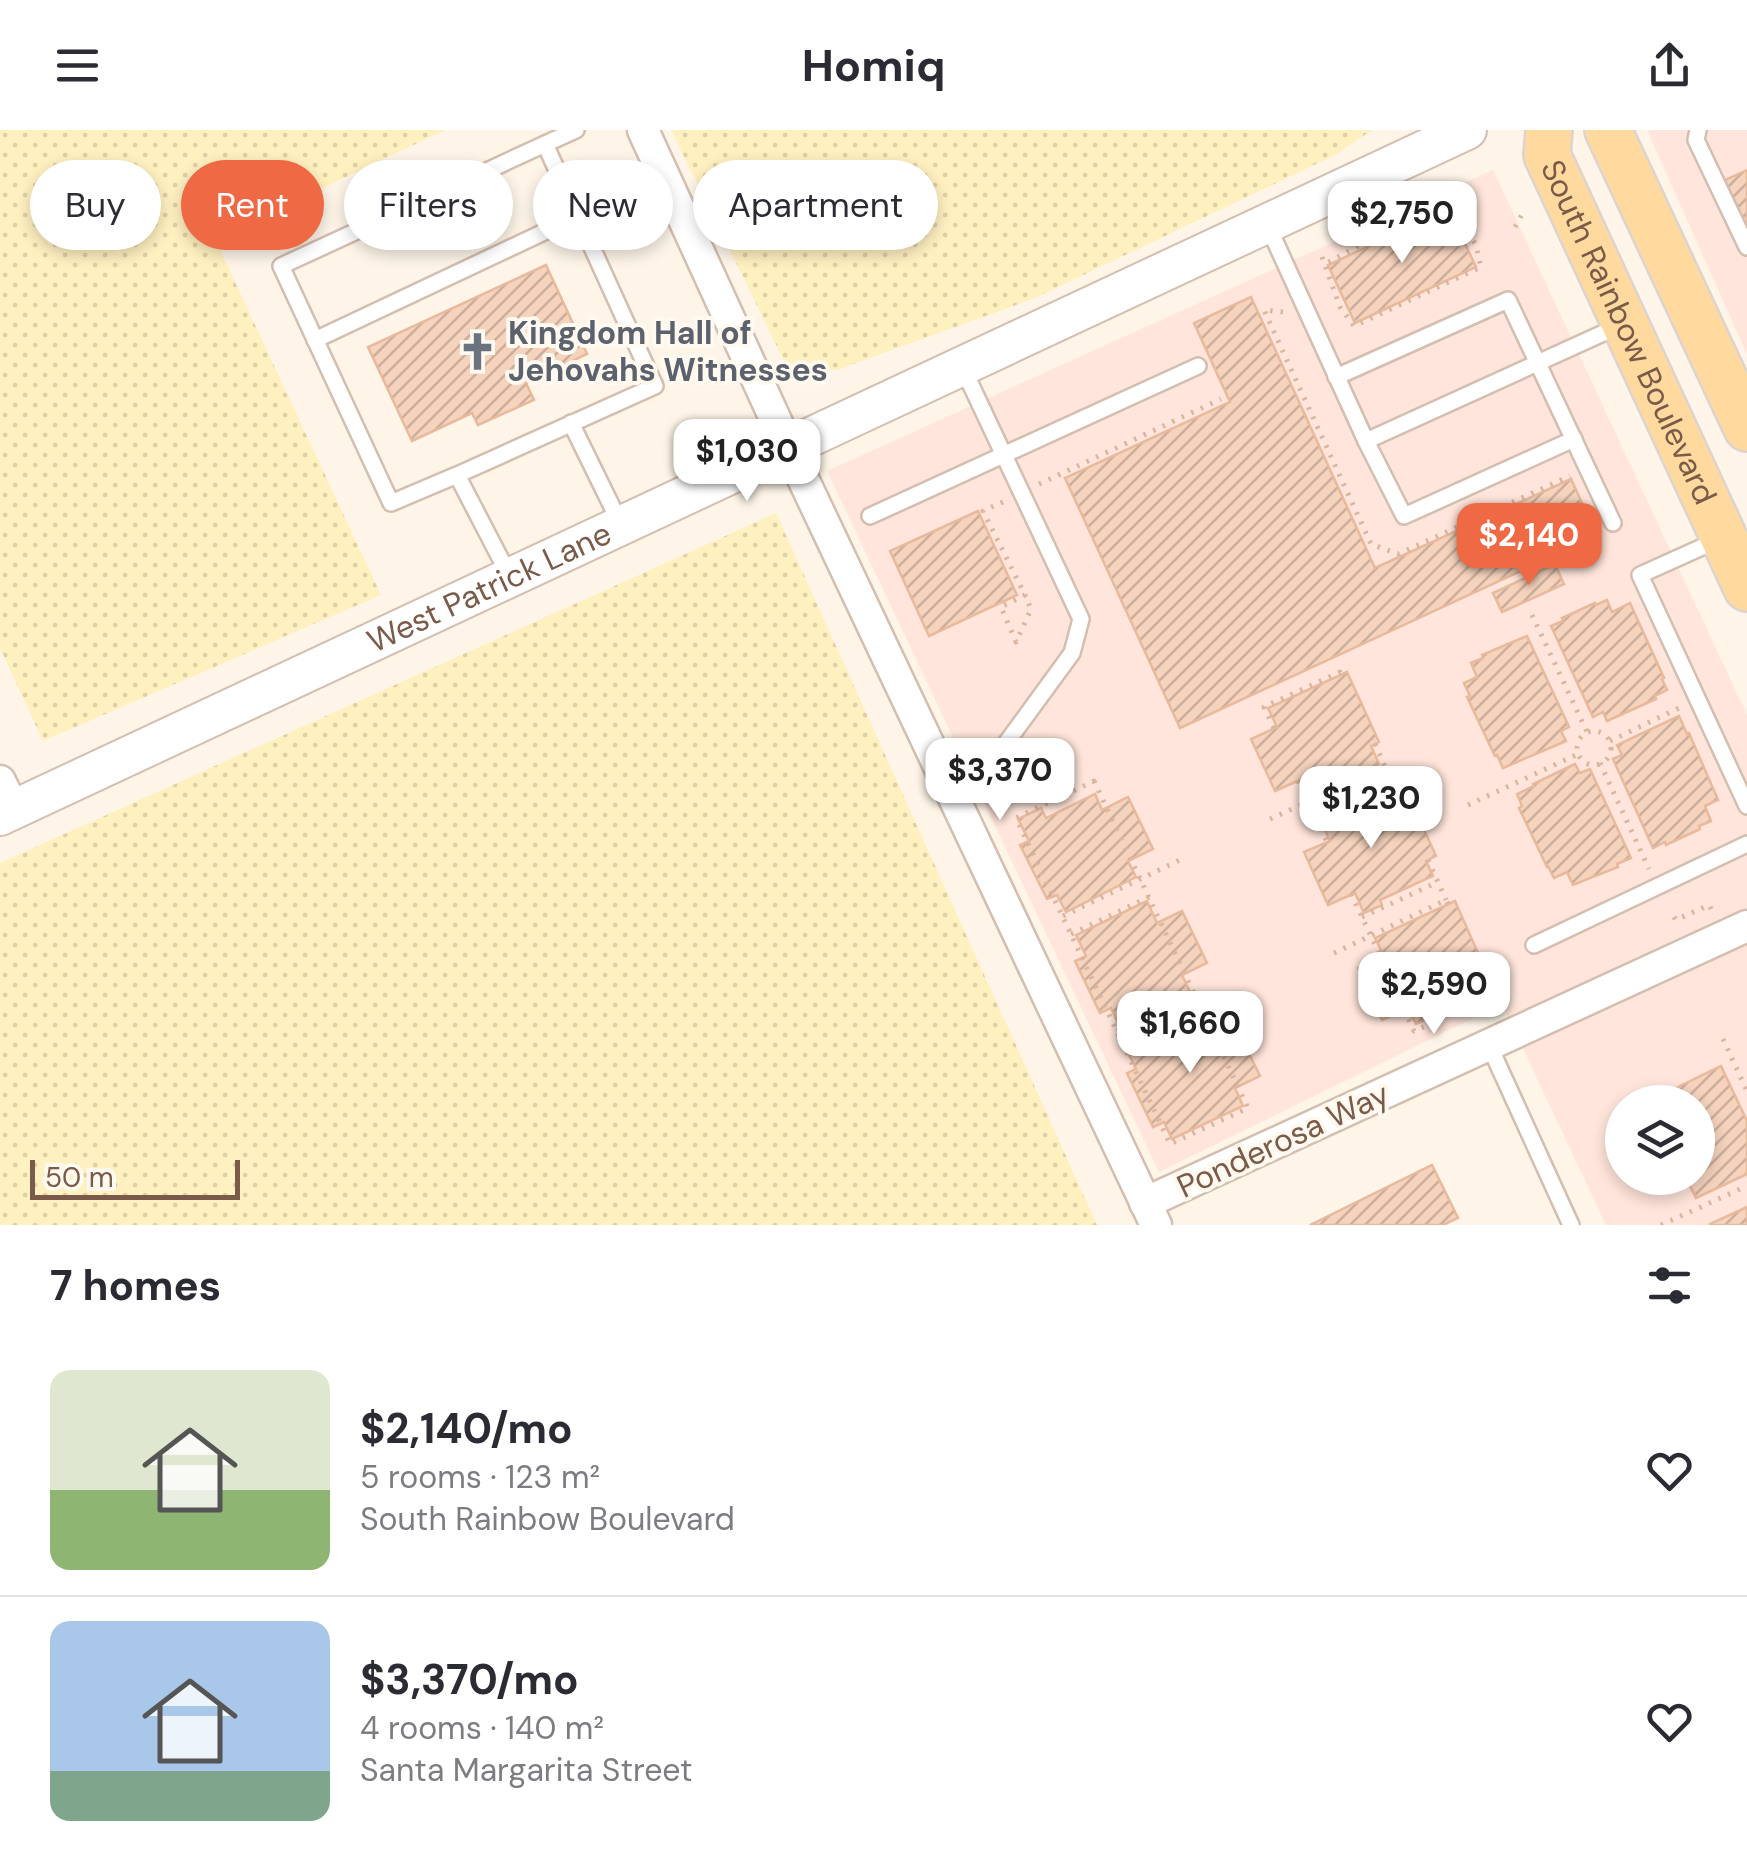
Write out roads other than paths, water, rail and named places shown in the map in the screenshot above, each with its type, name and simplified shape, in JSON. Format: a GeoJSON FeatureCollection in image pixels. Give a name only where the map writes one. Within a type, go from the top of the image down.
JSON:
{"type":"FeatureCollection","features":[{"type":"Feature","properties":{"kind":"main road","name":"South Rainbow Boulevard"},"geometry":{"type":"LineString","coordinates":[[1549,130],[1547,155],[1747,588]]}},
{"type":"Feature","properties":{"kind":"main road","name":"South Rainbow Boulevard"},"geometry":{"type":"LineString","coordinates":[[1608,130],[1747,428]]}},
{"type":"Feature","properties":{"kind":"street"},"geometry":{"type":"LineString","coordinates":[[643,130],[788,448],[1150,1214]]}},
{"type":"Feature","properties":{"kind":"street","name":"West Patrick Lane"},"geometry":{"type":"LineString","coordinates":[[5,802],[510,578],[1466,130]]}},
{"type":"Feature","properties":{"kind":"street","name":"Ponderosa Way"},"geometry":{"type":"LineString","coordinates":[[1150,1214],[1489,1045],[1747,926]]}},
{"type":"Feature","properties":{"kind":"lane"},"geometry":{"type":"LineString","coordinates":[[576,130],[281,266],[391,503],[655,386],[593,250]]}},
{"type":"Feature","properties":{"kind":"lane"},"geometry":{"type":"LineString","coordinates":[[1698,130],[1696,140],[1747,246]]}},
{"type":"Feature","properties":{"kind":"lane"},"geometry":{"type":"LineString","coordinates":[[545,144],[552,160]]}},
{"type":"Feature","properties":{"kind":"lane"},"geometry":{"type":"LineString","coordinates":[[1266,223],[1404,516],[1574,440]]}},
{"type":"Feature","properties":{"kind":"lane"},"geometry":{"type":"LineString","coordinates":[[315,340],[533,237]]}},
{"type":"Feature","properties":{"kind":"lane"},"geometry":{"type":"LineString","coordinates":[[1336,376],[1508,300],[1613,523]]}},
{"type":"Feature","properties":{"kind":"lane"},"geometry":{"type":"LineString","coordinates":[[1366,441],[1625,324]]}},
{"type":"Feature","properties":{"kind":"lane"},"geometry":{"type":"LineString","coordinates":[[946,780],[996,757],[1072,653],[1081,619],[962,366]]}},
{"type":"Feature","properties":{"kind":"lane"},"geometry":{"type":"LineString","coordinates":[[870,516],[1198,366]]}},
{"type":"Feature","properties":{"kind":"lane"},"geometry":{"type":"LineString","coordinates":[[572,423],[621,525]]}},
{"type":"Feature","properties":{"kind":"lane"},"geometry":{"type":"LineString","coordinates":[[458,474],[510,578]]}},
{"type":"Feature","properties":{"kind":"lane"},"geometry":{"type":"LineString","coordinates":[[1724,537],[1640,575],[1747,806]]}},
{"type":"Feature","properties":{"kind":"lane"},"geometry":{"type":"LineString","coordinates":[[1534,945],[1747,844]]}},
{"type":"Feature","properties":{"kind":"lane"},"geometry":{"type":"LineString","coordinates":[[1489,1045],[1570,1225]]}},
{"type":"Feature","properties":{"kind":"place","name":"Kingdom Hall of Jehovahs Witnesses"},"geometry":{"type":"Point","coordinates":[478,351]}}]}
